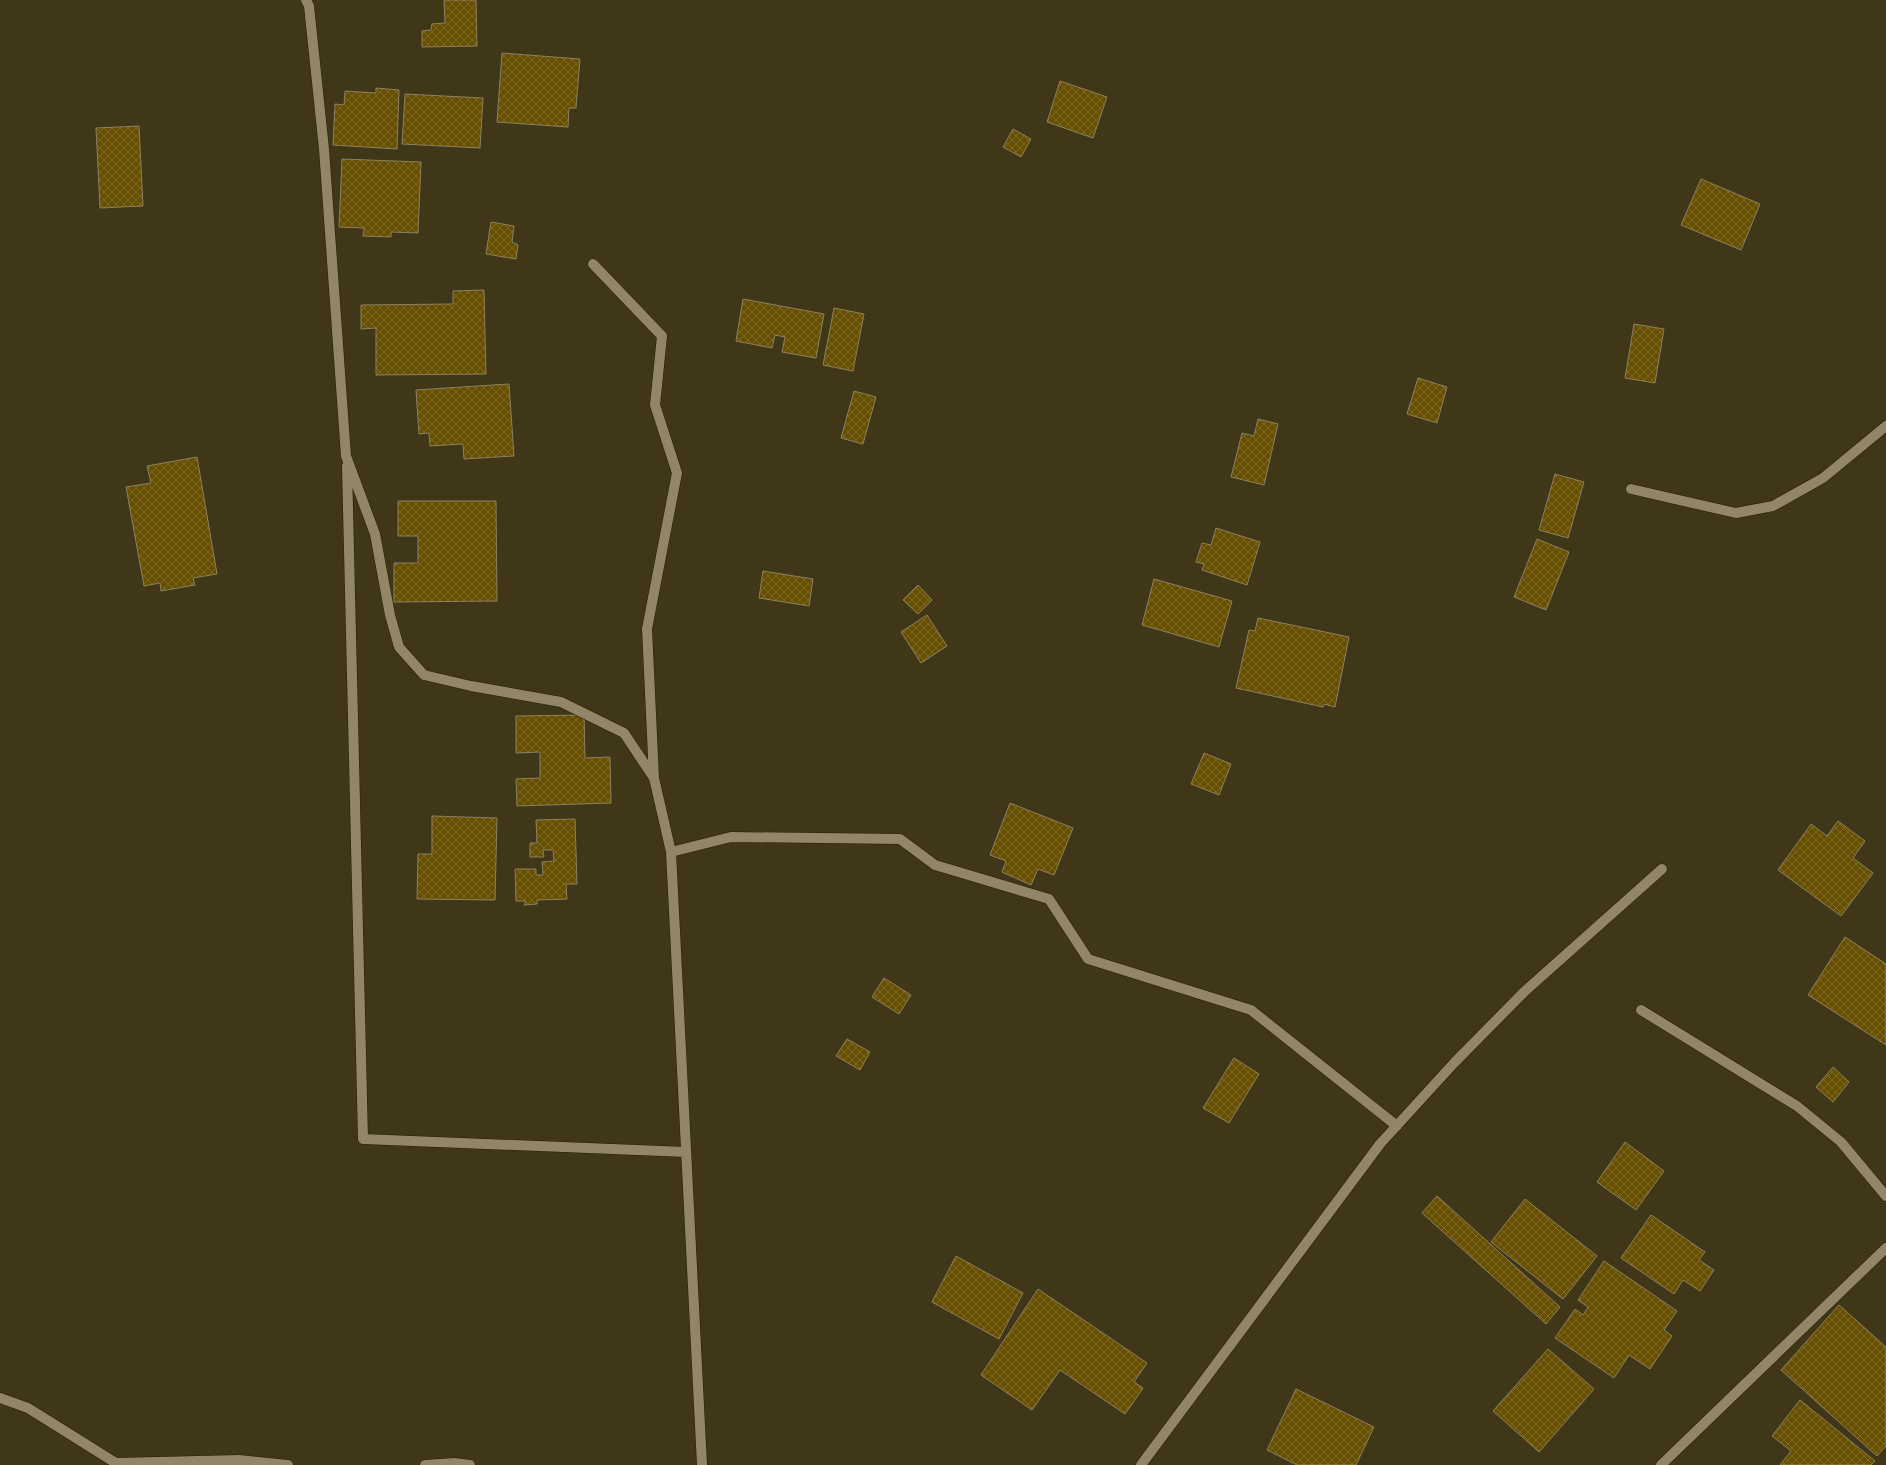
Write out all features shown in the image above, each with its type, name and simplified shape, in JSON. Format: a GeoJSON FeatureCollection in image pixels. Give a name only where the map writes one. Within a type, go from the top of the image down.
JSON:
{"type":"FeatureCollection","features":[{"type":"Feature","properties":{"kind":"street"},"geometry":{"type":"LineString","coordinates":[[306,0],[309,6],[324,148],[346,456],[363,1139],[686,1152]]}},
{"type":"Feature","properties":{"kind":"street"},"geometry":{"type":"LineString","coordinates":[[593,264],[662,336],[655,405],[677,473],[648,629],[654,778],[672,852],[702,1465]]}},
{"type":"Feature","properties":{"kind":"street"},"geometry":{"type":"LineString","coordinates":[[1631,489],[1736,513],[1773,506],[1823,478],[1886,426]]}},
{"type":"Feature","properties":{"kind":"street"},"geometry":{"type":"LineString","coordinates":[[346,456],[375,534],[390,616],[399,647],[424,675],[471,686],[561,702],[624,732],[654,778]]}},
{"type":"Feature","properties":{"kind":"street"},"geometry":{"type":"LineString","coordinates":[[672,852],[731,837],[900,839],[935,865],[1049,898],[1088,960],[1251,1010],[1397,1126]]}},
{"type":"Feature","properties":{"kind":"street"},"geometry":{"type":"LineString","coordinates":[[1141,1465],[1380,1144],[1454,1063],[1525,991],[1662,869]]}},
{"type":"Feature","properties":{"kind":"street"},"geometry":{"type":"LineString","coordinates":[[1641,1010],[1797,1106],[1840,1142],[1886,1196]]}},
{"type":"Feature","properties":{"kind":"street"},"geometry":{"type":"LineString","coordinates":[[1661,1465],[1886,1248]]}},
{"type":"Feature","properties":{"kind":"street"},"geometry":{"type":"LineString","coordinates":[[0,1398],[28,1408],[117,1464],[240,1460],[288,1465]]}},
{"type":"Feature","properties":{"kind":"street"},"geometry":{"type":"LineString","coordinates":[[425,1465],[454,1463],[470,1465]]}},
{"type":"Feature","properties":{"kind":"building"},"geometry":{"type":"Polygon","coordinates":[[[444,0],[476,0],[477,46],[422,47],[422,31],[431,30],[432,24],[445,23],[444,0]]]}},
{"type":"Feature","properties":{"kind":"building"},"geometry":{"type":"Polygon","coordinates":[[[502,53],[580,59],[576,108],[569,108],[568,127],[497,122],[502,53]]]}},
{"type":"Feature","properties":{"kind":"building"},"geometry":{"type":"Polygon","coordinates":[[[1060,81],[1107,97],[1093,138],[1047,122],[1060,81]]]}},
{"type":"Feature","properties":{"kind":"building"},"geometry":{"type":"Polygon","coordinates":[[[376,88],[399,90],[397,149],[333,145],[335,104],[344,105],[345,91],[376,93],[376,88]]]}},
{"type":"Feature","properties":{"kind":"building"},"geometry":{"type":"Polygon","coordinates":[[[405,94],[483,98],[480,148],[402,144],[405,94]]]}},
{"type":"Feature","properties":{"kind":"building"},"geometry":{"type":"Polygon","coordinates":[[[139,126],[143,206],[100,208],[96,128],[139,126]]]}},
{"type":"Feature","properties":{"kind":"building"},"geometry":{"type":"Polygon","coordinates":[[[1013,129],[1031,139],[1021,157],[1003,147],[1013,129]]]}},
{"type":"Feature","properties":{"kind":"building"},"geometry":{"type":"Polygon","coordinates":[[[342,159],[421,162],[418,233],[391,232],[391,237],[363,236],[364,228],[339,227],[342,159]]]}},
{"type":"Feature","properties":{"kind":"building"},"geometry":{"type":"Polygon","coordinates":[[[1701,179],[1760,204],[1741,250],[1681,225],[1701,179]]]}},
{"type":"Feature","properties":{"kind":"building"},"geometry":{"type":"Polygon","coordinates":[[[491,222],[514,226],[512,242],[518,245],[516,259],[486,254],[491,222]]]}},
{"type":"Feature","properties":{"kind":"building"},"geometry":{"type":"Polygon","coordinates":[[[484,290],[486,374],[376,375],[376,328],[361,329],[361,305],[453,304],[453,291],[484,290]]]}},
{"type":"Feature","properties":{"kind":"building"},"geometry":{"type":"Polygon","coordinates":[[[743,299],[824,314],[816,358],[782,352],[785,337],[775,335],[772,348],[736,341],[743,299]]]}},
{"type":"Feature","properties":{"kind":"building"},"geometry":{"type":"Polygon","coordinates":[[[834,308],[864,314],[853,371],[823,365],[834,308]]]}},
{"type":"Feature","properties":{"kind":"building"},"geometry":{"type":"Polygon","coordinates":[[[1634,324],[1664,329],[1655,383],[1625,378],[1634,324]]]}},
{"type":"Feature","properties":{"kind":"building"},"geometry":{"type":"Polygon","coordinates":[[[1418,378],[1447,387],[1437,423],[1407,414],[1418,378]]]}},
{"type":"Feature","properties":{"kind":"building"},"geometry":{"type":"Polygon","coordinates":[[[509,384],[514,456],[464,459],[463,444],[430,446],[429,433],[419,434],[416,390],[509,384]]]}},
{"type":"Feature","properties":{"kind":"building"},"geometry":{"type":"Polygon","coordinates":[[[854,391],[876,397],[863,444],[841,438],[854,391]]]}},
{"type":"Feature","properties":{"kind":"building"},"geometry":{"type":"Polygon","coordinates":[[[1258,419],[1278,424],[1264,485],[1231,477],[1242,433],[1254,436],[1258,419]]]}},
{"type":"Feature","properties":{"kind":"building"},"geometry":{"type":"Polygon","coordinates":[[[197,457],[217,574],[193,578],[195,585],[161,591],[160,583],[144,586],[126,487],[151,483],[147,466],[197,457]]]}},
{"type":"Feature","properties":{"kind":"building"},"geometry":{"type":"Polygon","coordinates":[[[1555,474],[1584,482],[1568,538],[1539,530],[1555,474]]]}},
{"type":"Feature","properties":{"kind":"building"},"geometry":{"type":"Polygon","coordinates":[[[398,501],[496,501],[497,601],[394,602],[394,563],[418,563],[418,536],[398,536],[398,501]]]}},
{"type":"Feature","properties":{"kind":"building"},"geometry":{"type":"Polygon","coordinates":[[[1216,528],[1260,542],[1247,585],[1202,570],[1204,564],[1196,562],[1202,543],[1211,545],[1216,528]]]}},
{"type":"Feature","properties":{"kind":"building"},"geometry":{"type":"Polygon","coordinates":[[[1537,539],[1569,552],[1546,610],[1514,597],[1537,539]]]}},
{"type":"Feature","properties":{"kind":"building"},"geometry":{"type":"Polygon","coordinates":[[[763,571],[813,579],[809,606],[759,598],[763,571]]]}},
{"type":"Feature","properties":{"kind":"building"},"geometry":{"type":"Polygon","coordinates":[[[1154,579],[1232,601],[1219,647],[1142,625],[1154,579]]]}},
{"type":"Feature","properties":{"kind":"building"},"geometry":{"type":"Polygon","coordinates":[[[918,585],[932,600],[918,614],[903,600],[918,585]]]}},
{"type":"Feature","properties":{"kind":"building"},"geometry":{"type":"Polygon","coordinates":[[[927,615],[947,646],[921,663],[901,632],[927,615]]]}},
{"type":"Feature","properties":{"kind":"building"},"geometry":{"type":"Polygon","coordinates":[[[1258,618],[1349,637],[1335,707],[1324,704],[1323,707],[1236,688],[1249,630],[1255,631],[1258,618]]]}},
{"type":"Feature","properties":{"kind":"building"},"geometry":{"type":"Polygon","coordinates":[[[584,715],[585,758],[610,757],[611,803],[517,806],[516,779],[540,778],[540,752],[516,753],[516,716],[584,715]]]}},
{"type":"Feature","properties":{"kind":"building"},"geometry":{"type":"Polygon","coordinates":[[[1204,753],[1231,764],[1219,795],[1191,784],[1204,753]]]}},
{"type":"Feature","properties":{"kind":"building"},"geometry":{"type":"Polygon","coordinates":[[[1010,803],[1073,828],[1054,875],[1038,869],[1031,885],[1002,872],[1006,861],[990,855],[1010,803]]]}},
{"type":"Feature","properties":{"kind":"building"},"geometry":{"type":"Polygon","coordinates":[[[432,816],[497,818],[495,900],[417,899],[418,854],[432,854],[432,816]]]}},
{"type":"Feature","properties":{"kind":"building"},"geometry":{"type":"Polygon","coordinates":[[[575,819],[577,884],[566,884],[567,899],[537,900],[537,904],[524,905],[526,901],[516,901],[515,869],[536,869],[536,875],[543,875],[542,862],[554,861],[553,850],[543,850],[544,857],[530,857],[530,843],[537,843],[536,820],[575,819]]]}},
{"type":"Feature","properties":{"kind":"building"},"geometry":{"type":"Polygon","coordinates":[[[1838,821],[1865,841],[1853,858],[1873,873],[1841,916],[1778,870],[1811,824],[1827,836],[1838,821]]]}},
{"type":"Feature","properties":{"kind":"building"},"geometry":{"type":"Polygon","coordinates":[[[1845,937],[1886,964],[1886,1045],[1808,995],[1845,937]]]}},
{"type":"Feature","properties":{"kind":"building"},"geometry":{"type":"Polygon","coordinates":[[[884,978],[911,995],[899,1014],[872,997],[884,978]]]}},
{"type":"Feature","properties":{"kind":"building"},"geometry":{"type":"Polygon","coordinates":[[[847,1039],[870,1052],[860,1070],[836,1056],[847,1039]]]}},
{"type":"Feature","properties":{"kind":"building"},"geometry":{"type":"Polygon","coordinates":[[[1234,1058],[1259,1074],[1229,1123],[1203,1108],[1234,1058]]]}},
{"type":"Feature","properties":{"kind":"building"},"geometry":{"type":"Polygon","coordinates":[[[1833,1067],[1849,1082],[1833,1102],[1816,1087],[1833,1067]]]}},
{"type":"Feature","properties":{"kind":"building"},"geometry":{"type":"Polygon","coordinates":[[[1625,1142],[1664,1171],[1636,1210],[1597,1182],[1625,1142]]]}},
{"type":"Feature","properties":{"kind":"building"},"geometry":{"type":"Polygon","coordinates":[[[1437,1196],[1560,1307],[1546,1324],[1422,1213],[1437,1196]]]}},
{"type":"Feature","properties":{"kind":"building"},"geometry":{"type":"Polygon","coordinates":[[[1525,1199],[1597,1256],[1563,1299],[1491,1242],[1525,1199]]]}},
{"type":"Feature","properties":{"kind":"building"},"geometry":{"type":"Polygon","coordinates":[[[1651,1215],[1705,1252],[1699,1260],[1714,1270],[1700,1291],[1683,1280],[1674,1294],[1621,1258],[1651,1215]]]}},
{"type":"Feature","properties":{"kind":"building"},"geometry":{"type":"Polygon","coordinates":[[[956,1256],[1023,1293],[999,1339],[932,1302],[956,1256]]]}},
{"type":"Feature","properties":{"kind":"building"},"geometry":{"type":"Polygon","coordinates":[[[1604,1261],[1677,1311],[1664,1330],[1672,1336],[1650,1369],[1629,1355],[1614,1378],[1555,1338],[1575,1309],[1583,1315],[1588,1307],[1578,1300],[1604,1261]]]}},
{"type":"Feature","properties":{"kind":"building"},"geometry":{"type":"Polygon","coordinates":[[[1038,1289],[1147,1363],[1134,1382],[1143,1388],[1125,1414],[1060,1370],[1032,1410],[981,1375],[1038,1289]]]}},
{"type":"Feature","properties":{"kind":"building"},"geometry":{"type":"Polygon","coordinates":[[[1839,1305],[1886,1347],[1886,1446],[1877,1456],[1781,1370],[1839,1305]]]}},
{"type":"Feature","properties":{"kind":"building"},"geometry":{"type":"Polygon","coordinates":[[[1548,1349],[1594,1389],[1539,1452],[1493,1411],[1548,1349]]]}},
{"type":"Feature","properties":{"kind":"building"},"geometry":{"type":"Polygon","coordinates":[[[1296,1389],[1374,1427],[1356,1465],[1297,1465],[1267,1450],[1296,1389]]]}},
{"type":"Feature","properties":{"kind":"building"},"geometry":{"type":"Polygon","coordinates":[[[1800,1400],[1875,1461],[1871,1465],[1780,1465],[1791,1451],[1772,1436],[1800,1400]]]}}]}
